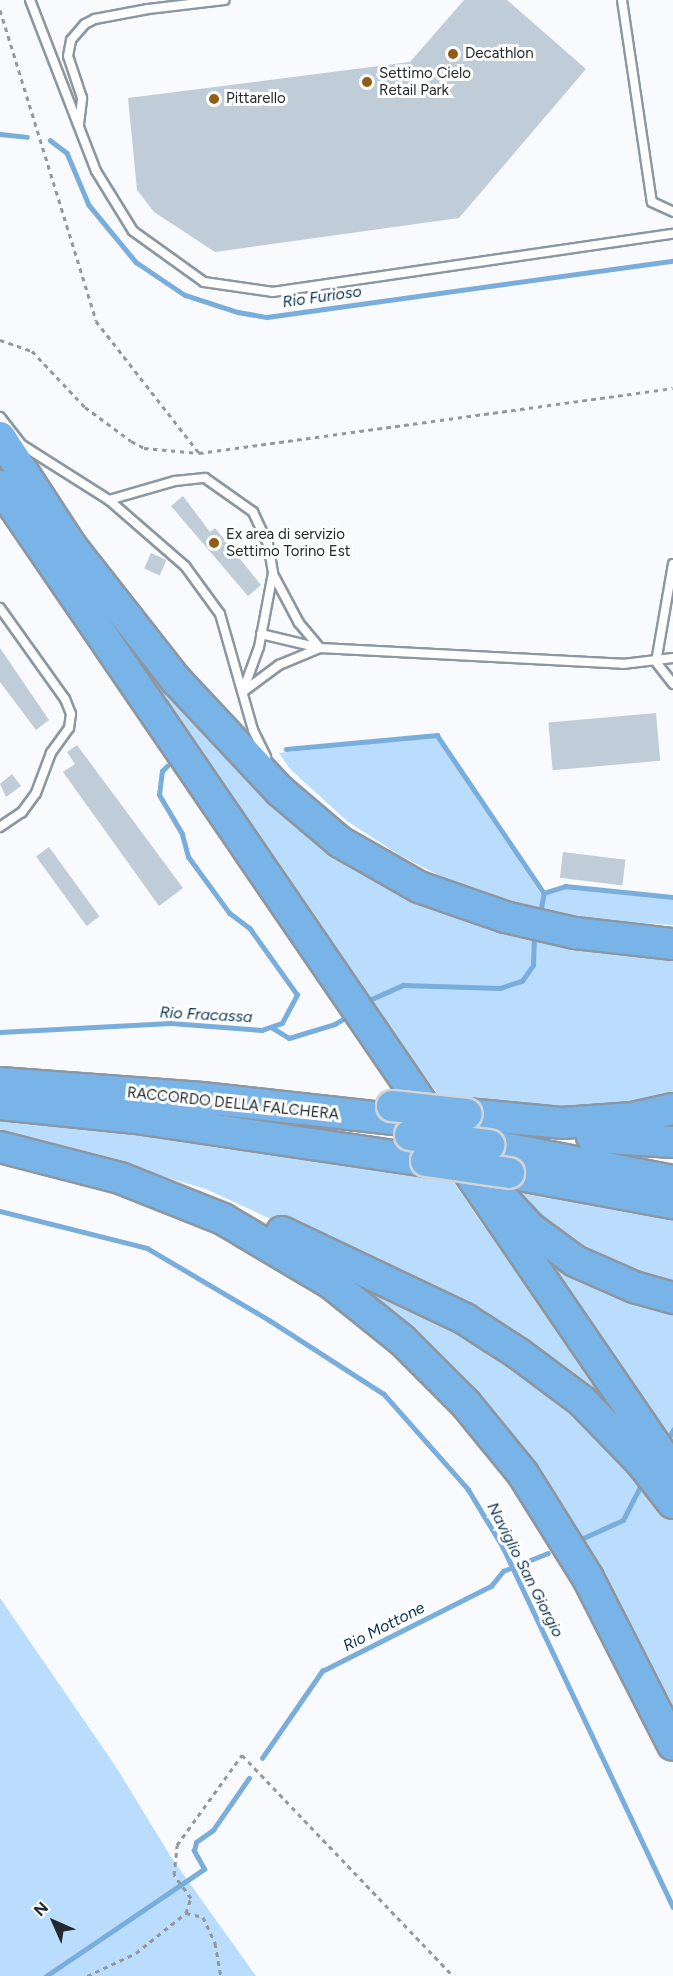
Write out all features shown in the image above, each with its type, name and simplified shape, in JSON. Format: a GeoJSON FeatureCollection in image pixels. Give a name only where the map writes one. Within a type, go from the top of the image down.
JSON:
{"type":"FeatureCollection","features":[{"type":"Feature","properties":{"kind":"highway"},"geometry":{"type":"LineString","coordinates":[[0,437],[71,546],[143,640],[215,724],[320,827],[389,873],[471,906],[575,933],[672,944]]}},
{"type":"Feature","properties":{"kind":"highway"},"geometry":{"type":"LineString","coordinates":[[0,486],[673,1472]]}},
{"type":"Feature","properties":{"kind":"highway"},"geometry":{"type":"LineString","coordinates":[[386,1051],[488,1183],[530,1227],[599,1273],[673,1298]]}},
{"type":"Feature","properties":{"kind":"highway","name":"RACCORDO DELLA FALCHERA"},"geometry":{"type":"LineString","coordinates":[[0,1083],[236,1101],[478,1129]]}},
{"type":"Feature","properties":{"kind":"highway","name":"RACCORDO DELLA FALCHERA"},"geometry":{"type":"LineString","coordinates":[[0,1104],[136,1118],[509,1173],[673,1203]]}},
{"type":"Feature","properties":{"kind":"highway"},"geometry":{"type":"LineString","coordinates":[[478,1129],[633,1118],[673,1109]]}},
{"type":"Feature","properties":{"kind":"highway"},"geometry":{"type":"LineString","coordinates":[[478,1129],[673,1142]]}},
{"type":"Feature","properties":{"kind":"highway"},"geometry":{"type":"LineString","coordinates":[[478,1129],[673,1181]]}},
{"type":"Feature","properties":{"kind":"highway"},"geometry":{"type":"LineString","coordinates":[[0,1147],[237,1210],[465,1319],[519,1354],[582,1401],[641,1462],[673,1503]]}},
{"type":"Feature","properties":{"kind":"highway"},"geometry":{"type":"LineString","coordinates":[[120,1178],[214,1215],[300,1262],[364,1309],[438,1374],[523,1474],[567,1540],[673,1745]]}},
{"type":"Feature","properties":{"kind":"lane"},"geometry":{"type":"LineString","coordinates":[[30,0],[96,171],[133,231],[204,282],[273,292],[673,234]]}},
{"type":"Feature","properties":{"kind":"lane"},"geometry":{"type":"LineString","coordinates":[[79,127],[82,98],[68,56],[71,40],[85,24],[95,19],[148,9],[224,0]]}},
{"type":"Feature","properties":{"kind":"lane"},"geometry":{"type":"LineString","coordinates":[[622,0],[652,202],[673,212]]}},
{"type":"Feature","properties":{"kind":"lane"},"geometry":{"type":"LineString","coordinates":[[0,417],[22,445],[109,500],[185,566],[220,614],[259,746],[276,767]]}},
{"type":"Feature","properties":{"kind":"lane"},"geometry":{"type":"LineString","coordinates":[[109,500],[175,482],[206,478],[253,512],[268,544],[273,573],[299,623],[320,648]]}},
{"type":"Feature","properties":{"kind":"lane"},"geometry":{"type":"LineString","coordinates":[[673,564],[656,662],[673,684]]}},
{"type":"Feature","properties":{"kind":"lane"},"geometry":{"type":"LineString","coordinates":[[243,692],[261,634],[273,573]]}},
{"type":"Feature","properties":{"kind":"lane"},"geometry":{"type":"LineString","coordinates":[[0,608],[65,699],[71,714],[69,728],[51,753],[36,793],[22,812],[0,827]]}},
{"type":"Feature","properties":{"kind":"lane"},"geometry":{"type":"LineString","coordinates":[[261,634],[286,643],[320,648],[623,664],[656,662],[673,658]]}},
{"type":"Feature","properties":{"kind":"lane"},"geometry":{"type":"LineString","coordinates":[[243,692],[279,665],[320,648]]}},
{"type":"Feature","properties":{"kind":"lane"},"geometry":{"type":"LineString","coordinates":[[297,793],[320,827]]}},
{"type":"Feature","properties":{"kind":"path"},"geometry":{"type":"LineString","coordinates":[[0,10],[96,321],[199,453]]}},
{"type":"Feature","properties":{"kind":"path"},"geometry":{"type":"LineString","coordinates":[[0,340],[32,351],[86,407],[130,441],[144,447],[199,453],[673,388]]}},
{"type":"Feature","properties":{"kind":"path"},"geometry":{"type":"LineString","coordinates":[[87,1976],[136,1953],[186,1913],[191,1898],[174,1875],[177,1845],[242,1755],[453,1976]]}},
{"type":"Feature","properties":{"kind":"path"},"geometry":{"type":"LineString","coordinates":[[186,1913],[203,1917],[215,1943],[221,1976]]}},
{"type":"Feature","properties":{"kind":"shaded area"},"geometry":{"type":"Polygon","coordinates":[[[83,583],[325,847],[673,956],[673,1101],[595,1114],[447,1106],[355,984],[83,583]]]}},
{"type":"Feature","properties":{"kind":"shaded area"},"geometry":{"type":"Polygon","coordinates":[[[436,737],[541,894],[565,887],[673,896],[673,925],[580,919],[520,907],[458,885],[399,855],[347,821],[290,769],[279,753],[436,737]]]}},
{"type":"Feature","properties":{"kind":"shaded area"},"geometry":{"type":"Polygon","coordinates":[[[0,1118],[87,1126],[450,1177],[616,1417],[325,1244],[206,1189],[77,1151],[0,1135],[0,1118]]]}},
{"type":"Feature","properties":{"kind":"shaded area"},"geometry":{"type":"Polygon","coordinates":[[[503,1185],[673,1220],[673,1287],[561,1240],[503,1185]]]}},
{"type":"Feature","properties":{"kind":"shaded area"},"geometry":{"type":"Polygon","coordinates":[[[533,1244],[673,1305],[673,1451],[533,1244]]]}},
{"type":"Feature","properties":{"kind":"shaded area"},"geometry":{"type":"Polygon","coordinates":[[[339,1271],[392,1294],[539,1378],[652,1491],[673,1519],[673,1722],[600,1579],[339,1271]]]}},
{"type":"Feature","properties":{"kind":"shaded area"},"geometry":{"type":"Polygon","coordinates":[[[0,1598],[116,1767],[171,1857],[256,1976],[0,1976],[0,1598]]]}},
{"type":"Feature","properties":{"kind":"building"},"geometry":{"type":"Polygon","coordinates":[[[464,0],[507,0],[586,69],[459,218],[215,252],[154,212],[137,190],[128,98],[410,62],[464,0]]]}},
{"type":"Feature","properties":{"kind":"building","name":"Ex area di servizio Settimo Torino Est"},"geometry":{"type":"Polygon","coordinates":[[[183,496],[210,532],[215,528],[261,585],[248,596],[171,506],[183,496]]]}},
{"type":"Feature","properties":{"kind":"building"},"geometry":{"type":"Polygon","coordinates":[[[151,553],[167,560],[160,575],[144,569],[151,553]]]}},
{"type":"Feature","properties":{"kind":"building"},"geometry":{"type":"Polygon","coordinates":[[[0,648],[49,720],[36,730],[0,682],[0,648]]]}},
{"type":"Feature","properties":{"kind":"building"},"geometry":{"type":"Polygon","coordinates":[[[656,713],[660,761],[553,770],[548,722],[656,713]]]}},
{"type":"Feature","properties":{"kind":"building"},"geometry":{"type":"Polygon","coordinates":[[[77,745],[183,888],[159,906],[63,772],[75,764],[67,752],[77,745]]]}},
{"type":"Feature","properties":{"kind":"building"},"geometry":{"type":"Polygon","coordinates":[[[12,774],[21,786],[6,797],[0,784],[12,774]]]}},
{"type":"Feature","properties":{"kind":"building"},"geometry":{"type":"Polygon","coordinates":[[[49,847],[100,917],[87,926],[36,856],[49,847]]]}},
{"type":"Feature","properties":{"kind":"building"},"geometry":{"type":"Polygon","coordinates":[[[563,852],[626,860],[622,885],[560,878],[563,852]]]}},
{"type":"Feature","properties":{"kind":"waterway","name":"Rio Furioso"},"geometry":{"type":"LineString","coordinates":[[0,134],[27,137]]}},
{"type":"Feature","properties":{"kind":"waterway","name":"Rio Furioso"},"geometry":{"type":"LineString","coordinates":[[50,140],[67,153],[89,205],[136,262],[185,295],[238,312],[267,317],[673,261]]}},
{"type":"Feature","properties":{"kind":"waterway","name":"Rio Fracassa"},"geometry":{"type":"LineString","coordinates":[[286,749],[437,735],[544,893]]}},
{"type":"Feature","properties":{"kind":"waterway","name":"Rio Fracassa"},"geometry":{"type":"LineString","coordinates":[[0,1032],[171,1023],[262,1030],[282,1023],[297,995],[250,929],[229,913],[188,857],[182,834],[159,795],[162,771],[167,766]]}},
{"type":"Feature","properties":{"kind":"waterway"},"geometry":{"type":"LineString","coordinates":[[541,908],[544,893],[565,886],[673,897]]}},
{"type":"Feature","properties":{"kind":"waterway"},"geometry":{"type":"LineString","coordinates":[[365,1002],[403,985],[500,988],[522,981],[533,965],[534,942]]}},
{"type":"Feature","properties":{"kind":"waterway"},"geometry":{"type":"LineString","coordinates":[[271,1027],[289,1038],[335,1024],[346,1017]]}},
{"type":"Feature","properties":{"kind":"waterway","name":"Naviglio San Giorgio"},"geometry":{"type":"LineString","coordinates":[[0,1211],[147,1248],[269,1320],[384,1394],[468,1489],[503,1547],[673,1907]]}},
{"type":"Feature","properties":{"kind":"waterway","name":"Rio Mottone"},"geometry":{"type":"LineString","coordinates":[[666,1443],[673,1430]]}},
{"type":"Feature","properties":{"kind":"waterway","name":"Rio Mottone"},"geometry":{"type":"LineString","coordinates":[[579,1540],[623,1520],[642,1483]]}},
{"type":"Feature","properties":{"kind":"waterway","name":"Rio Mottone"},"geometry":{"type":"LineString","coordinates":[[262,1758],[322,1671],[491,1586],[503,1571],[548,1553]]}},
{"type":"Feature","properties":{"kind":"waterway","name":"Rio Mottone"},"geometry":{"type":"LineString","coordinates":[[46,1976],[204,1869],[194,1851],[196,1842],[213,1830],[249,1778]]}},
{"type":"Feature","properties":{"kind":"place","name":"Decathlon"},"geometry":{"type":"Point","coordinates":[453,54]}},
{"type":"Feature","properties":{"kind":"place","name":"Settimo Cielo Retail Park"},"geometry":{"type":"Point","coordinates":[367,82]}},
{"type":"Feature","properties":{"kind":"place","name":"Pittarello"},"geometry":{"type":"Point","coordinates":[214,99]}},
{"type":"Feature","properties":{"kind":"place","name":"Ex area di servizio Settimo Torino Est"},"geometry":{"type":"Point","coordinates":[214,543]}}]}
